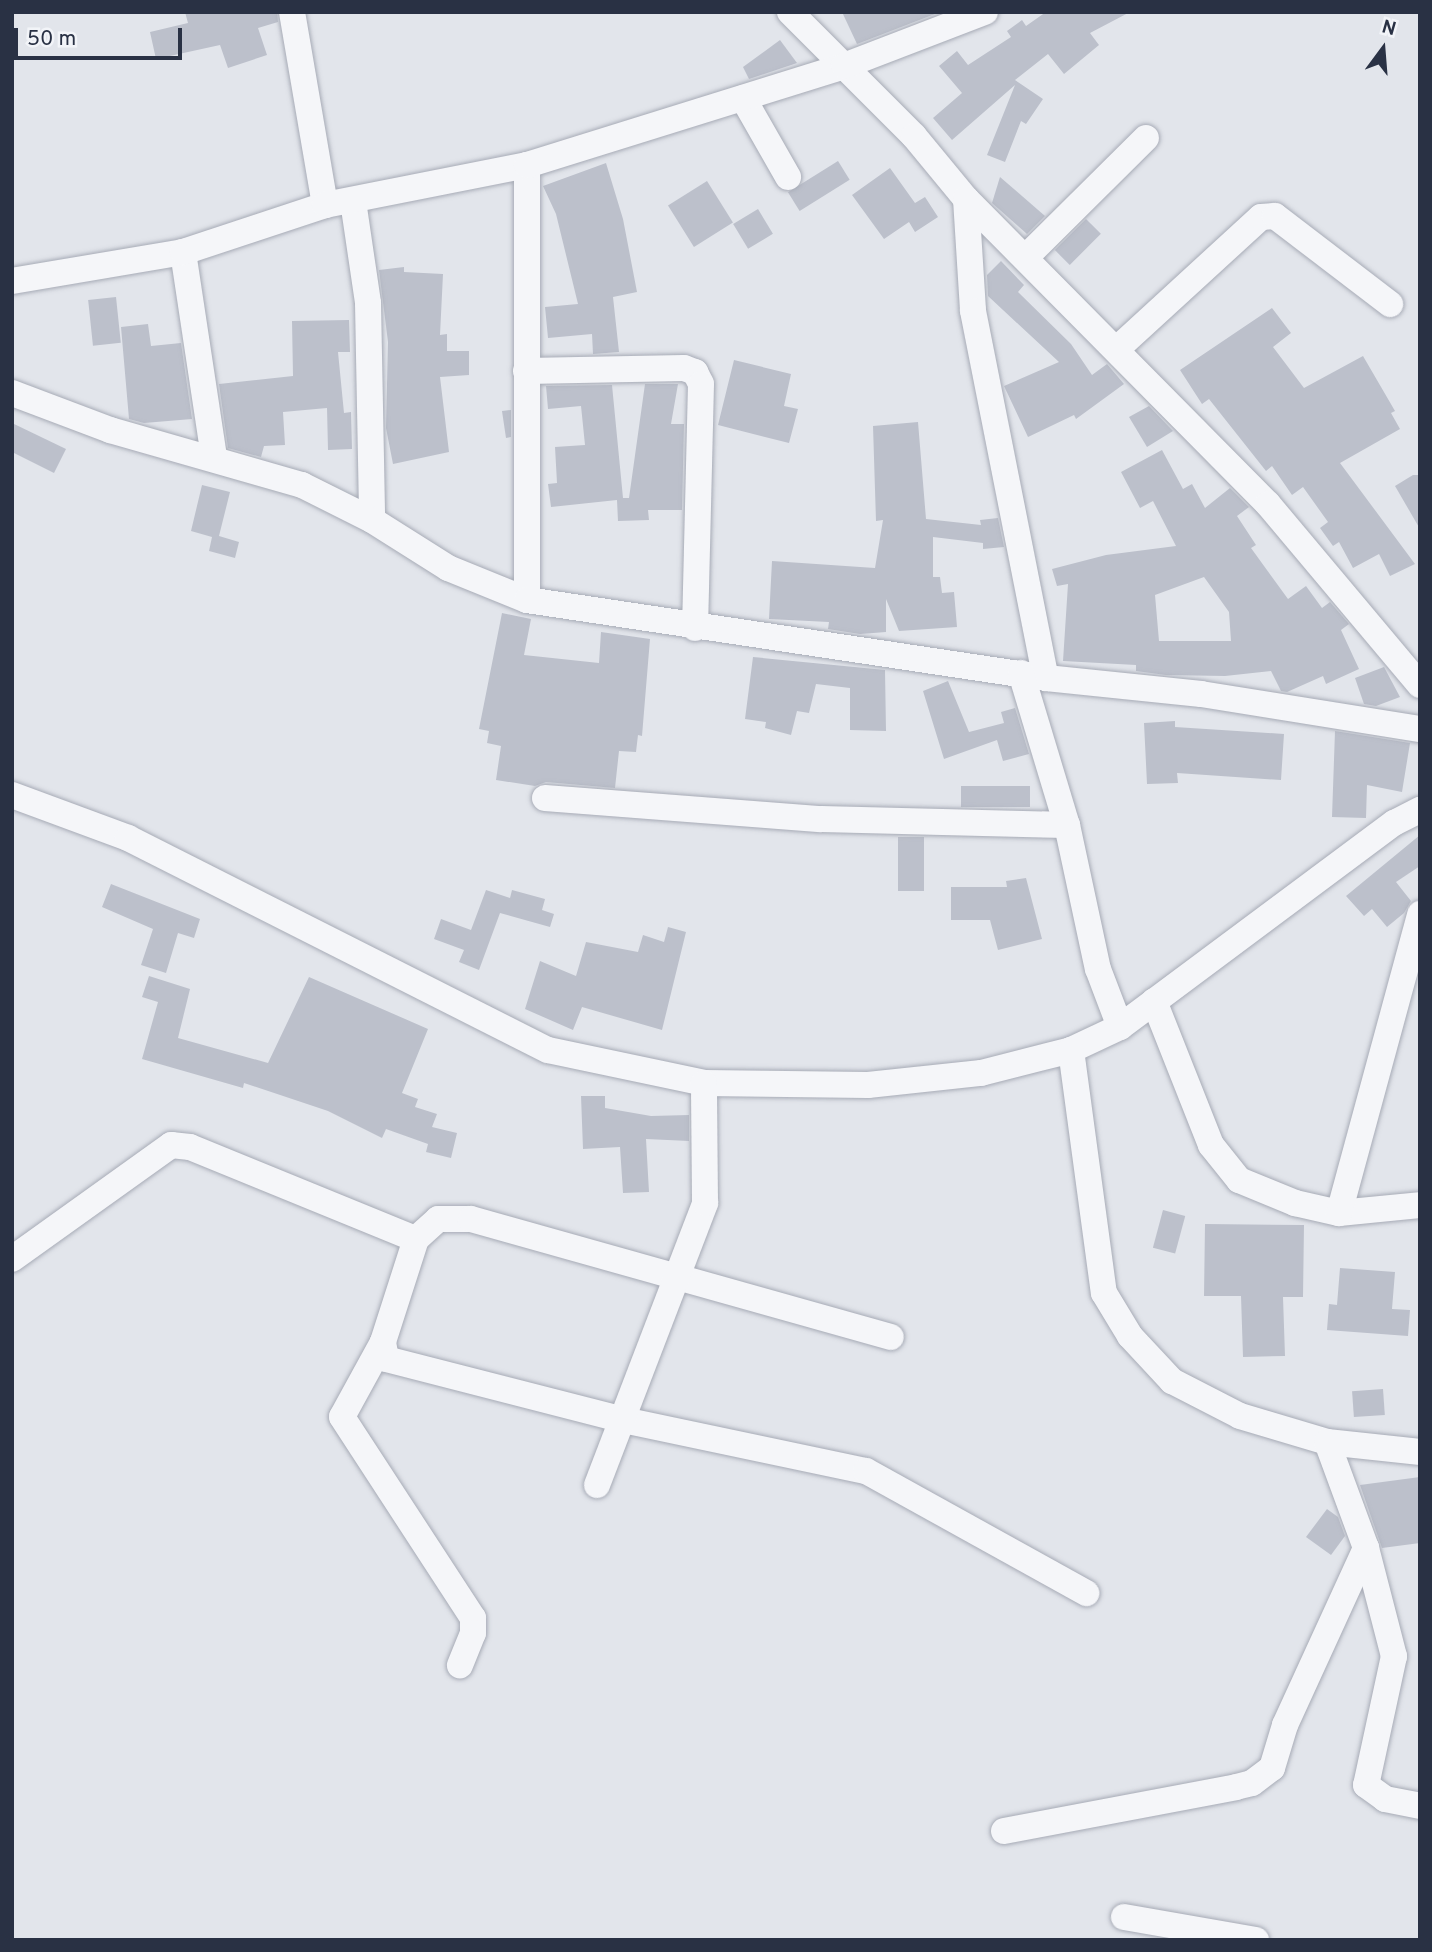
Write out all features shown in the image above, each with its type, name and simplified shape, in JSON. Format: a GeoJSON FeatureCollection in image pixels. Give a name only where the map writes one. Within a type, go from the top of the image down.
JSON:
{"type":"FeatureCollection","features":[{"type":"Feature","properties":{"kind":"street"},"geometry":{"type":"LineString","coordinates":[[292,12],[325,205]]}},
{"type":"Feature","properties":{"kind":"street"},"geometry":{"type":"LineString","coordinates":[[790,12],[914,136],[966,199],[1118,348],[1268,503],[1420,685]]}},
{"type":"Feature","properties":{"kind":"street"},"geometry":{"type":"LineString","coordinates":[[12,281],[183,252],[325,205],[527,164],[844,66],[985,12]]}},
{"type":"Feature","properties":{"kind":"street"},"geometry":{"type":"LineString","coordinates":[[743,98],[788,177]]}},
{"type":"Feature","properties":{"kind":"street"},"geometry":{"type":"LineString","coordinates":[[1026,257],[1146,138]]}},
{"type":"Feature","properties":{"kind":"street"},"geometry":{"type":"LineString","coordinates":[[527,164],[527,600]]}},
{"type":"Feature","properties":{"kind":"street"},"geometry":{"type":"LineString","coordinates":[[966,199],[973,311],[1033,675],[1098,969],[1120,1027]]}},
{"type":"Feature","properties":{"kind":"street"},"geometry":{"type":"LineString","coordinates":[[353,201],[368,303],[372,520]]}},
{"type":"Feature","properties":{"kind":"street"},"geometry":{"type":"LineString","coordinates":[[1118,348],[1261,217],[1275,216],[1390,304]]}},
{"type":"Feature","properties":{"kind":"street"},"geometry":{"type":"LineString","coordinates":[[183,252],[214,457]]}},
{"type":"Feature","properties":{"kind":"street"},"geometry":{"type":"LineString","coordinates":[[526,371],[684,368],[695,372],[701,384],[695,628]]}},
{"type":"Feature","properties":{"kind":"street"},"geometry":{"type":"LineString","coordinates":[[12,393],[110,430],[214,457],[302,485],[372,520],[449,568],[527,600],[695,628],[1033,675],[1201,694],[1420,729]]}},
{"type":"Feature","properties":{"kind":"street"},"geometry":{"type":"LineString","coordinates":[[12,795],[128,838],[548,1050],[704,1083],[868,1085],[981,1073],[1071,1050],[1120,1027],[1394,823],[1420,810]]}},
{"type":"Feature","properties":{"kind":"street"},"geometry":{"type":"LineString","coordinates":[[545,798],[821,820],[1067,825]]}},
{"type":"Feature","properties":{"kind":"street"},"geometry":{"type":"LineString","coordinates":[[1339,1213],[1420,914]]}},
{"type":"Feature","properties":{"kind":"street"},"geometry":{"type":"LineString","coordinates":[[1154,1001],[1211,1145],[1239,1180],[1295,1203],[1339,1213],[1420,1205]]}},
{"type":"Feature","properties":{"kind":"street"},"geometry":{"type":"LineString","coordinates":[[1071,1050],[1104,1293],[1130,1336],[1172,1381],[1240,1416],[1327,1442],[1420,1452]]}},
{"type":"Feature","properties":{"kind":"street"},"geometry":{"type":"LineString","coordinates":[[597,1485],[680,1276],[705,1203],[704,1083]]}},
{"type":"Feature","properties":{"kind":"street"},"geometry":{"type":"LineString","coordinates":[[12,1259],[171,1145],[190,1147],[416,1239]]}},
{"type":"Feature","properties":{"kind":"street"},"geometry":{"type":"LineString","coordinates":[[460,1665],[473,1633],[473,1618],[342,1418],[349,1398],[383,1342],[416,1239],[438,1219],[471,1219],[891,1337]]}},
{"type":"Feature","properties":{"kind":"street"},"geometry":{"type":"LineString","coordinates":[[383,1342],[386,1359],[623,1420],[866,1471],[1086,1593]]}},
{"type":"Feature","properties":{"kind":"street"},"geometry":{"type":"LineString","coordinates":[[1327,1442],[1366,1548],[1394,1656],[1366,1785],[1385,1798],[1420,1806]]}},
{"type":"Feature","properties":{"kind":"street"},"geometry":{"type":"LineString","coordinates":[[1004,1831],[1236,1787],[1251,1783],[1272,1768],[1284,1725],[1366,1548]]}},
{"type":"Feature","properties":{"kind":"street"},"geometry":{"type":"LineString","coordinates":[[1124,1917],[1256,1940]]}},
{"type":"Feature","properties":{"kind":"building"},"geometry":{"type":"Polygon","coordinates":[[[185,12],[277,12],[278,22],[258,28],[267,55],[228,68],[220,45],[156,59],[150,32],[188,23],[185,12]]]}},
{"type":"Feature","properties":{"kind":"building"},"geometry":{"type":"Polygon","coordinates":[[[842,12],[940,12],[857,44],[842,12]]]}},
{"type":"Feature","properties":{"kind":"building"},"geometry":{"type":"Polygon","coordinates":[[[1046,12],[1130,12],[1090,33],[1099,45],[1064,74],[1048,54],[1015,80],[1043,99],[1026,124],[1021,121],[1005,162],[987,155],[1015,85],[952,140],[933,118],[962,93],[939,66],[957,51],[968,65],[1011,37],[1007,31],[1022,20],[1026,26],[1046,12]]]}},
{"type":"Feature","properties":{"kind":"building"},"geometry":{"type":"Polygon","coordinates":[[[780,40],[797,63],[749,79],[743,67],[780,40]]]}},
{"type":"Feature","properties":{"kind":"building"},"geometry":{"type":"Polygon","coordinates":[[[838,161],[850,180],[800,211],[788,192],[838,161]]]}},
{"type":"Feature","properties":{"kind":"building"},"geometry":{"type":"Polygon","coordinates":[[[606,163],[623,219],[637,292],[613,297],[619,352],[593,354],[592,334],[548,338],[545,307],[578,304],[556,214],[543,186],[606,163]]]}},
{"type":"Feature","properties":{"kind":"building"},"geometry":{"type":"Polygon","coordinates":[[[890,168],[915,203],[925,197],[938,217],[915,232],[909,222],[884,239],[852,195],[890,168]]]}},
{"type":"Feature","properties":{"kind":"building"},"geometry":{"type":"Polygon","coordinates":[[[1000,177],[1045,216],[1027,234],[992,203],[1000,177]]]}},
{"type":"Feature","properties":{"kind":"building"},"geometry":{"type":"Polygon","coordinates":[[[707,181],[733,223],[694,247],[668,205],[707,181]]]}},
{"type":"Feature","properties":{"kind":"building"},"geometry":{"type":"Polygon","coordinates":[[[758,209],[773,234],[748,249],[733,224],[758,209]]]}},
{"type":"Feature","properties":{"kind":"building"},"geometry":{"type":"Polygon","coordinates":[[[1086,219],[1101,234],[1070,265],[1055,250],[1086,219]]]}},
{"type":"Feature","properties":{"kind":"building"},"geometry":{"type":"Polygon","coordinates":[[[1001,261],[1024,285],[1018,292],[1071,344],[1092,375],[1107,364],[1124,384],[1076,419],[1074,415],[1028,437],[1004,386],[1059,362],[988,296],[987,275],[1001,261]]]}},
{"type":"Feature","properties":{"kind":"building"},"geometry":{"type":"Polygon","coordinates":[[[404,267],[404,272],[443,274],[440,335],[447,334],[447,351],[469,351],[469,375],[440,377],[449,452],[393,464],[386,428],[388,342],[379,270],[404,267]]]}},
{"type":"Feature","properties":{"kind":"building"},"geometry":{"type":"Polygon","coordinates":[[[116,297],[121,343],[93,346],[88,300],[116,297]]]}},
{"type":"Feature","properties":{"kind":"building"},"geometry":{"type":"Polygon","coordinates":[[[1272,308],[1291,333],[1273,347],[1304,388],[1363,356],[1395,411],[1391,413],[1400,429],[1340,463],[1415,564],[1390,576],[1379,554],[1353,568],[1339,542],[1333,546],[1320,528],[1328,522],[1303,487],[1292,495],[1272,466],[1266,471],[1209,399],[1202,404],[1180,370],[1272,308]]]}},
{"type":"Feature","properties":{"kind":"building"},"geometry":{"type":"Polygon","coordinates":[[[349,320],[350,352],[338,352],[344,413],[351,412],[352,449],[328,450],[327,408],[283,412],[285,445],[264,446],[261,457],[228,448],[219,384],[293,376],[292,321],[349,320]]]}},
{"type":"Feature","properties":{"kind":"building"},"geometry":{"type":"Polygon","coordinates":[[[148,324],[151,346],[181,343],[192,419],[144,423],[129,419],[121,327],[148,324]]]}},
{"type":"Feature","properties":{"kind":"building"},"geometry":{"type":"Polygon","coordinates":[[[734,360],[791,374],[784,406],[798,409],[789,443],[718,425],[734,360]]]}},
{"type":"Feature","properties":{"kind":"building"},"geometry":{"type":"Polygon","coordinates":[[[645,384],[678,384],[671,424],[684,424],[682,510],[648,510],[649,520],[618,521],[617,500],[551,507],[548,484],[557,483],[555,447],[585,445],[581,406],[548,409],[546,386],[612,385],[623,498],[629,498],[645,384]]]}},
{"type":"Feature","properties":{"kind":"building"},"geometry":{"type":"Polygon","coordinates":[[[1149,406],[1173,431],[1147,447],[1129,417],[1149,406]]]}},
{"type":"Feature","properties":{"kind":"building"},"geometry":{"type":"Polygon","coordinates":[[[511,410],[511,437],[506,438],[502,411],[511,410]]]}},
{"type":"Feature","properties":{"kind":"building"},"geometry":{"type":"Polygon","coordinates":[[[918,422],[926,519],[981,525],[980,520],[998,518],[1004,547],[983,549],[983,543],[933,537],[933,577],[940,577],[942,593],[954,592],[957,627],[899,631],[886,599],[886,632],[860,634],[828,629],[829,622],[769,619],[772,561],[875,568],[883,520],[876,521],[873,426],[918,422]]]}},
{"type":"Feature","properties":{"kind":"building"},"geometry":{"type":"Polygon","coordinates":[[[12,423],[66,449],[54,473],[12,452],[12,423]]]}},
{"type":"Feature","properties":{"kind":"building"},"geometry":{"type":"Polygon","coordinates":[[[1162,450],[1183,489],[1192,484],[1205,508],[1230,488],[1249,507],[1237,516],[1256,545],[1251,548],[1288,599],[1306,586],[1322,608],[1330,602],[1349,624],[1341,630],[1359,669],[1326,684],[1323,676],[1287,692],[1281,691],[1271,671],[1225,676],[1166,675],[1136,671],[1136,665],[1063,661],[1068,584],[1057,586],[1052,569],[1106,555],[1176,546],[1153,501],[1140,508],[1121,472],[1162,450]],[[1204,577],[1155,595],[1159,641],[1231,641],[1229,612],[1204,577]]]}},
{"type":"Feature","properties":{"kind":"building"},"geometry":{"type":"Polygon","coordinates":[[[1413,475],[1420,475],[1420,529],[1395,486],[1413,475]]]}},
{"type":"Feature","properties":{"kind":"building"},"geometry":{"type":"Polygon","coordinates":[[[202,485],[230,492],[219,536],[239,542],[235,558],[209,551],[212,537],[191,531],[202,485]]]}},
{"type":"Feature","properties":{"kind":"building"},"geometry":{"type":"Polygon","coordinates":[[[502,613],[531,619],[524,655],[599,663],[601,632],[650,639],[642,736],[638,735],[636,752],[619,751],[615,788],[546,782],[535,786],[496,780],[501,746],[487,743],[489,731],[479,729],[502,613]]]}},
{"type":"Feature","properties":{"kind":"building"},"geometry":{"type":"Polygon","coordinates":[[[753,657],[885,670],[886,731],[850,730],[850,688],[816,684],[809,713],[797,711],[791,735],[765,728],[766,722],[745,719],[753,657]]]}},
{"type":"Feature","properties":{"kind":"building"},"geometry":{"type":"Polygon","coordinates":[[[1384,667],[1400,697],[1376,706],[1364,704],[1355,678],[1384,667]]]}},
{"type":"Feature","properties":{"kind":"building"},"geometry":{"type":"Polygon","coordinates":[[[948,681],[969,732],[1004,723],[1001,712],[1015,708],[1029,754],[1003,761],[997,740],[944,759],[923,691],[948,681]]]}},
{"type":"Feature","properties":{"kind":"building"},"geometry":{"type":"Polygon","coordinates":[[[1175,721],[1175,727],[1284,734],[1281,780],[1177,773],[1178,783],[1147,784],[1144,723],[1175,721]]]}},
{"type":"Feature","properties":{"kind":"building"},"geometry":{"type":"Polygon","coordinates":[[[1335,731],[1410,743],[1402,792],[1367,785],[1366,818],[1332,817],[1335,731]]]}},
{"type":"Feature","properties":{"kind":"building"},"geometry":{"type":"Polygon","coordinates":[[[961,786],[1030,786],[1030,807],[961,807],[961,786]]]}},
{"type":"Feature","properties":{"kind":"building"},"geometry":{"type":"Polygon","coordinates":[[[1420,835],[1420,866],[1396,882],[1411,901],[1404,913],[1387,927],[1372,909],[1364,916],[1346,896],[1420,835]]]}},
{"type":"Feature","properties":{"kind":"building"},"geometry":{"type":"Polygon","coordinates":[[[898,837],[924,837],[924,891],[898,891],[898,837]]]}},
{"type":"Feature","properties":{"kind":"building"},"geometry":{"type":"Polygon","coordinates":[[[1026,878],[1042,939],[998,950],[990,920],[951,920],[951,887],[1007,887],[1006,881],[1026,878]]]}},
{"type":"Feature","properties":{"kind":"building"},"geometry":{"type":"Polygon","coordinates":[[[111,884],[200,919],[194,938],[178,933],[166,973],[141,965],[153,929],[102,907],[111,884]]]}},
{"type":"Feature","properties":{"kind":"building"},"geometry":{"type":"Polygon","coordinates":[[[486,890],[510,898],[512,890],[545,899],[542,910],[554,914],[550,927],[500,913],[479,970],[459,962],[464,950],[434,939],[441,919],[471,930],[486,890]]]}},
{"type":"Feature","properties":{"kind":"building"},"geometry":{"type":"Polygon","coordinates":[[[668,927],[686,932],[662,1030],[582,1007],[573,1030],[525,1009],[540,961],[576,976],[586,942],[638,952],[643,935],[664,942],[668,927]]]}},
{"type":"Feature","properties":{"kind":"building"},"geometry":{"type":"Polygon","coordinates":[[[149,976],[190,989],[178,1038],[268,1063],[309,977],[428,1029],[402,1093],[418,1099],[415,1107],[437,1114],[432,1127],[457,1133],[451,1158],[426,1152],[428,1144],[386,1129],[382,1138],[328,1111],[244,1083],[243,1088],[142,1059],[158,1002],[142,997],[149,976]]]}},
{"type":"Feature","properties":{"kind":"building"},"geometry":{"type":"Polygon","coordinates":[[[581,1096],[605,1096],[605,1108],[651,1116],[689,1115],[689,1141],[646,1139],[649,1192],[623,1193],[620,1147],[583,1149],[581,1096]]]}},
{"type":"Feature","properties":{"kind":"building"},"geometry":{"type":"Polygon","coordinates":[[[1163,1210],[1185,1216],[1175,1254],[1153,1248],[1163,1210]]]}},
{"type":"Feature","properties":{"kind":"building"},"geometry":{"type":"Polygon","coordinates":[[[1205,1224],[1304,1225],[1303,1297],[1283,1297],[1285,1356],[1243,1357],[1241,1296],[1204,1296],[1205,1224]]]}},
{"type":"Feature","properties":{"kind":"building"},"geometry":{"type":"Polygon","coordinates":[[[1340,1268],[1395,1272],[1392,1309],[1410,1310],[1408,1336],[1327,1330],[1329,1304],[1337,1305],[1340,1268]]]}},
{"type":"Feature","properties":{"kind":"building"},"geometry":{"type":"Polygon","coordinates":[[[1383,1389],[1385,1415],[1354,1417],[1352,1391],[1383,1389]]]}},
{"type":"Feature","properties":{"kind":"building"},"geometry":{"type":"Polygon","coordinates":[[[1420,1477],[1420,1543],[1382,1548],[1360,1485],[1420,1477]]]}},
{"type":"Feature","properties":{"kind":"building"},"geometry":{"type":"Polygon","coordinates":[[[1327,1509],[1338,1517],[1345,1536],[1331,1555],[1306,1537],[1327,1509]]]}}]}
